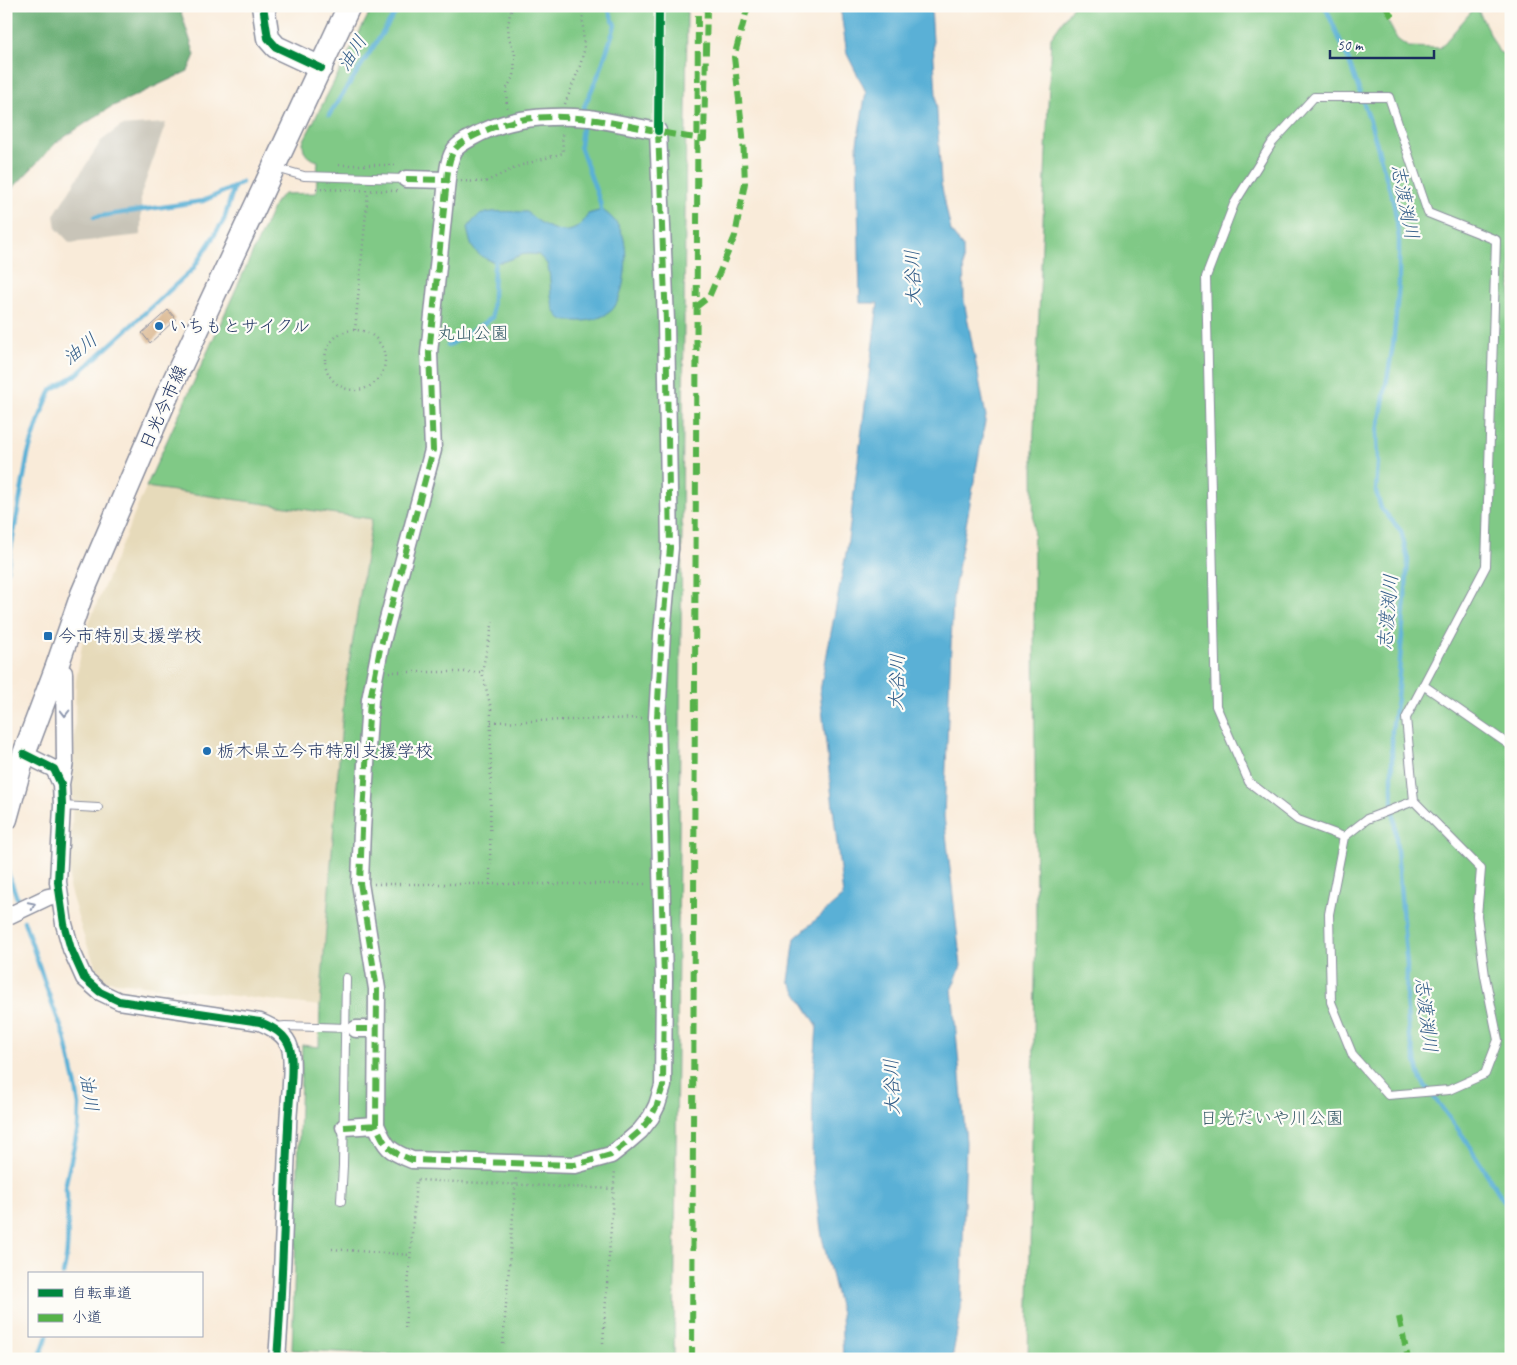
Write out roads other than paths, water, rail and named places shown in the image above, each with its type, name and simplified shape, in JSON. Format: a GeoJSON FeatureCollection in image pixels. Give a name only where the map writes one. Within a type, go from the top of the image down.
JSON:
{"type":"FeatureCollection","features":[{"type":"Feature","properties":{"kind":"main road"},"geometry":{"type":"LineString","coordinates":[[263,6],[268,38],[276,47],[321,68]]}},
{"type":"Feature","properties":{"kind":"main road","name":"日光今市線"},"geometry":{"type":"LineString","coordinates":[[6,820],[24,754],[82,594],[170,389],[349,6]]}},
{"type":"Feature","properties":{"kind":"street"},"geometry":{"type":"LineString","coordinates":[[540,118],[582,118],[658,131],[666,321],[670,548],[657,718],[664,979],[663,1086],[657,1106],[640,1131],[611,1155],[575,1165],[412,1160],[395,1153],[384,1143],[376,1125],[377,989],[360,883],[370,700],[380,649],[433,450],[429,353],[446,180],[450,158],[455,148],[478,134],[508,122],[540,118]]}},
{"type":"Feature","properties":{"kind":"street"},"geometry":{"type":"LineString","coordinates":[[402,179],[446,180]]}},
{"type":"Feature","properties":{"kind":"street"},"geometry":{"type":"LineString","coordinates":[[56,669],[64,673],[65,762],[61,784],[59,895],[71,949],[84,978],[100,992],[127,1004],[227,1016],[260,1022],[273,1028],[288,1042],[292,1059],[277,1359]]}},
{"type":"Feature","properties":{"kind":"street"},"geometry":{"type":"LineString","coordinates":[[24,754],[54,769],[61,784]]}},
{"type":"Feature","properties":{"kind":"street"},"geometry":{"type":"LineString","coordinates":[[6,917],[59,895]]}},
{"type":"Feature","properties":{"kind":"street"},"geometry":{"type":"LineString","coordinates":[[351,1028],[376,1029]]}},
{"type":"Feature","properties":{"kind":"street"},"geometry":{"type":"LineString","coordinates":[[344,1126],[376,1125]]}},
{"type":"Feature","properties":{"kind":"lane"},"geometry":{"type":"LineString","coordinates":[[1344,837],[1298,820],[1249,782],[1216,706],[1206,277],[1234,204],[1272,143],[1314,97],[1389,97],[1428,213],[1496,240],[1486,566],[1406,718],[1414,801],[1482,869],[1477,916],[1485,976],[1498,1040],[1484,1074],[1449,1090],[1388,1095],[1353,1056],[1331,1002],[1329,914],[1344,837],[1367,819],[1414,801]]}},
{"type":"Feature","properties":{"kind":"lane"},"geometry":{"type":"LineString","coordinates":[[274,167],[304,176],[402,179]]}},
{"type":"Feature","properties":{"kind":"lane"},"geometry":{"type":"LineString","coordinates":[[1423,685],[1511,746]]}},
{"type":"Feature","properties":{"kind":"lane"},"geometry":{"type":"LineString","coordinates":[[62,806],[98,808]]}},
{"type":"Feature","properties":{"kind":"lane"},"geometry":{"type":"LineString","coordinates":[[341,1201],[351,1028],[346,978]]}},
{"type":"Feature","properties":{"kind":"lane"},"geometry":{"type":"LineString","coordinates":[[273,1028],[285,1026],[351,1028]]}},
{"type":"Feature","properties":{"kind":"water","name":"大谷川"},"geometry":{"type":"Polygon","coordinates":[[[840,6],[931,6],[941,183],[951,231],[963,247],[964,301],[986,416],[953,596],[944,816],[961,966],[952,988],[966,1142],[961,1309],[952,1359],[843,1359],[841,1314],[822,1237],[812,1163],[813,1084],[817,1025],[789,981],[795,938],[843,896],[820,691],[847,548],[878,303],[860,303],[857,143],[866,92],[847,54],[840,6]]]}},
{"type":"Feature","properties":{"kind":"water"},"geometry":{"type":"Polygon","coordinates":[[[602,210],[615,221],[623,236],[626,253],[625,274],[620,295],[612,310],[600,317],[585,321],[566,321],[558,316],[552,304],[549,270],[547,264],[539,255],[525,254],[501,262],[488,259],[473,248],[467,229],[482,214],[492,212],[527,212],[546,226],[560,231],[568,231],[575,229],[588,214],[602,210]]]}},
{"type":"Feature","properties":{"kind":"waterway","name":"油川"},"geometry":{"type":"LineString","coordinates":[[329,115],[400,6]]}},
{"type":"Feature","properties":{"kind":"waterway"},"geometry":{"type":"LineString","coordinates":[[602,215],[600,202],[580,146],[584,107],[600,71],[615,25],[607,6]]}},
{"type":"Feature","properties":{"kind":"waterway","name":"志渡渕川"},"geometry":{"type":"LineString","coordinates":[[1325,6],[1348,59],[1370,121],[1394,204],[1399,238],[1399,284],[1393,345],[1377,437],[1376,491],[1381,508],[1401,531],[1408,560],[1397,698],[1392,730],[1392,792],[1407,966],[1406,1000],[1409,1035],[1421,1080],[1463,1136],[1511,1212]]}},
{"type":"Feature","properties":{"kind":"waterway","name":"油川"},"geometry":{"type":"LineString","coordinates":[[6,576],[28,454],[51,390],[76,375],[193,269],[224,220],[234,187],[242,182]]}},
{"type":"Feature","properties":{"kind":"waterway"},"geometry":{"type":"LineString","coordinates":[[94,217],[203,201],[234,187]]}},
{"type":"Feature","properties":{"kind":"waterway"},"geometry":{"type":"LineString","coordinates":[[448,346],[492,318],[494,268],[497,257]]}},
{"type":"Feature","properties":{"kind":"waterway","name":"油川"},"geometry":{"type":"LineString","coordinates":[[6,867],[18,901]]}},
{"type":"Feature","properties":{"kind":"waterway","name":"油川"},"geometry":{"type":"LineString","coordinates":[[24,921],[65,1037],[79,1105],[78,1128],[65,1187],[67,1193],[68,1234],[63,1272]]}},
{"type":"Feature","properties":{"kind":"waterway","name":"油川"},"geometry":{"type":"LineString","coordinates":[[39,1359],[46,1338]]}},
{"type":"Feature","properties":{"kind":"place","name":"いちもとサイクル"},"geometry":{"type":"Point","coordinates":[159,326]}},
{"type":"Feature","properties":{"kind":"place","name":"今市特別支援学校"},"geometry":{"type":"Point","coordinates":[48,636]}},
{"type":"Feature","properties":{"kind":"place","name":"栃木県立今市特別支援学校"},"geometry":{"type":"Point","coordinates":[207,751]}},
{"type":"Feature","properties":{"kind":"park label","name":"丸山公園"},"geometry":{"type":"Point","coordinates":[473,333]}},
{"type":"Feature","properties":{"kind":"park label","name":"日光だいや川公園"},"geometry":{"type":"Point","coordinates":[1272,1118]}}]}
